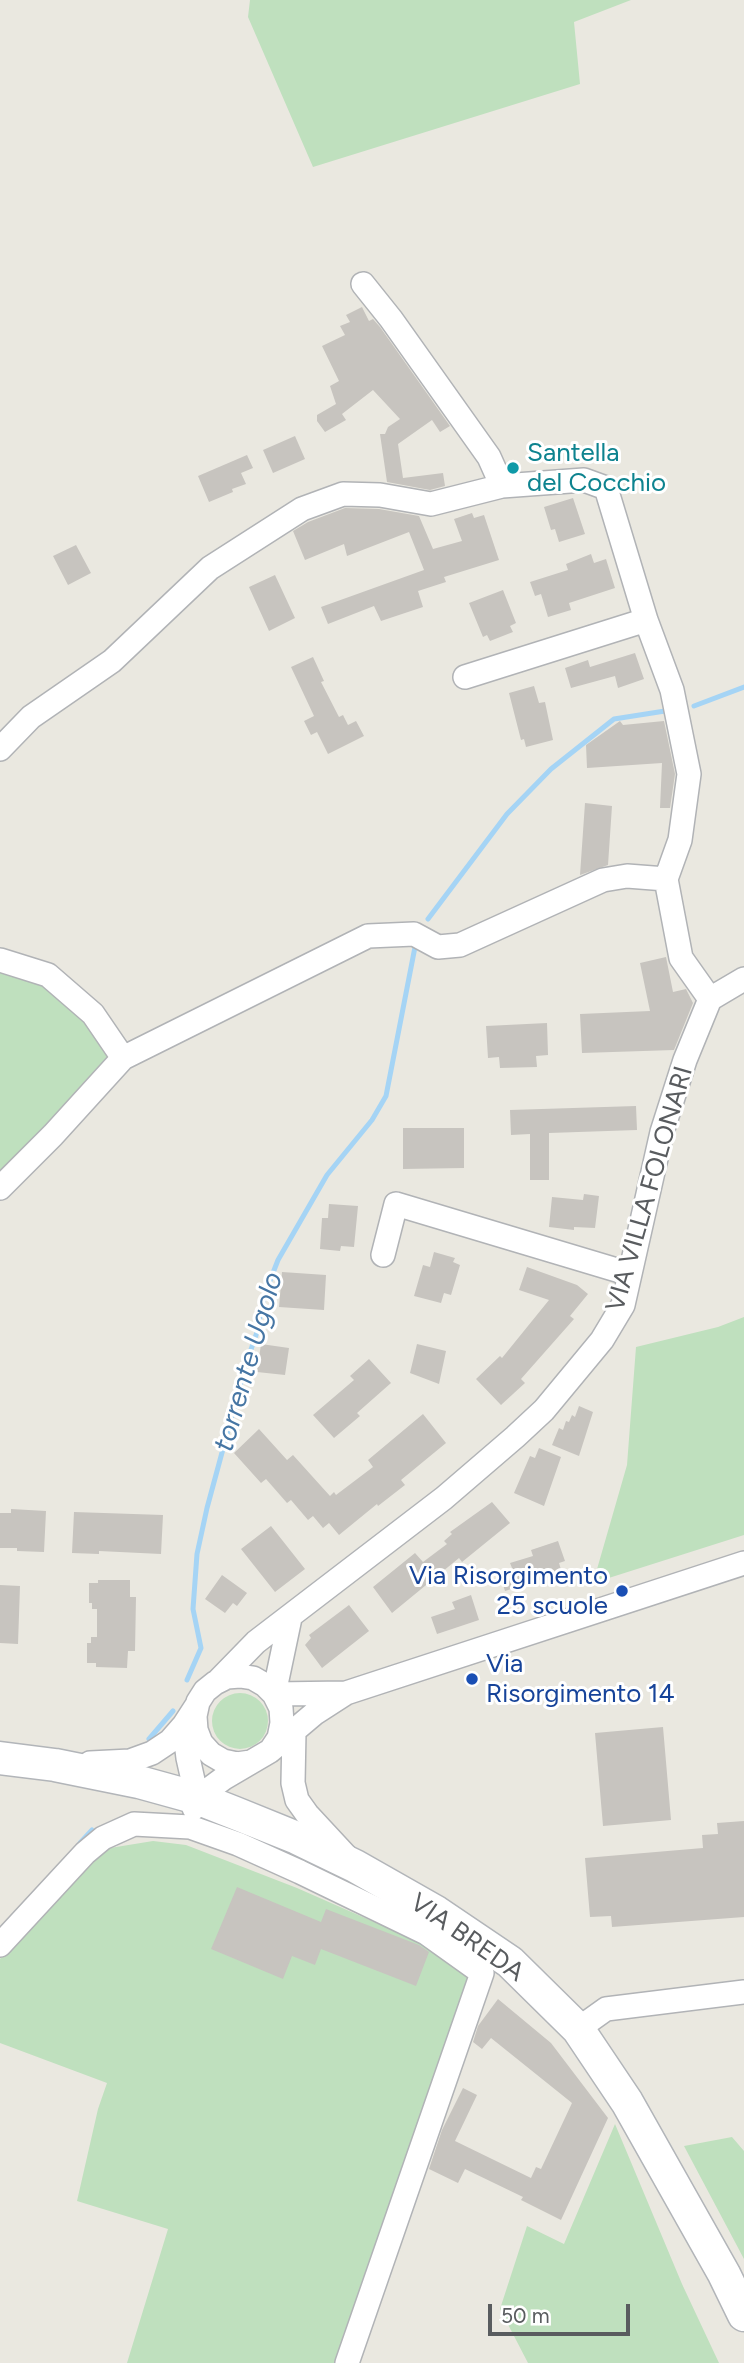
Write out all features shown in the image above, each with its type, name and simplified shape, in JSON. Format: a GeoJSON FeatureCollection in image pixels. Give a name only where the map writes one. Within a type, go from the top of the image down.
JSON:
{"type":"FeatureCollection","features":[{"type":"Feature","properties":{"kind":"street"},"geometry":{"type":"LineString","coordinates":[[363,284],[489,457],[502,485]]}},
{"type":"Feature","properties":{"kind":"street"},"geometry":{"type":"LineString","coordinates":[[0,749],[30,717],[112,662],[210,568],[302,509],[343,494],[380,495],[432,505],[502,485],[584,480],[606,488],[646,620],[672,690],[689,774],[680,840],[666,879],[681,958],[710,999],[744,979]]}},
{"type":"Feature","properties":{"kind":"street"},"geometry":{"type":"LineString","coordinates":[[465,677],[646,620]]}},
{"type":"Feature","properties":{"kind":"street"},"geometry":{"type":"LineString","coordinates":[[0,1188],[123,1058],[368,936],[414,934],[438,947],[460,945],[603,880],[627,876],[666,879]]}},
{"type":"Feature","properties":{"kind":"street"},"geometry":{"type":"LineString","coordinates":[[0,960],[48,975],[93,1014],[123,1058]]}},
{"type":"Feature","properties":{"kind":"street","name":"VIA VILLA FOLONARI"},"geometry":{"type":"LineString","coordinates":[[217,1682],[256,1642],[444,1498],[544,1410],[602,1340],[623,1305],[662,1132],[685,1060],[710,999]]}},
{"type":"Feature","properties":{"kind":"street"},"geometry":{"type":"LineString","coordinates":[[383,1255],[396,1204],[630,1273]]}},
{"type":"Feature","properties":{"kind":"street"},"geometry":{"type":"LineString","coordinates":[[193,1812],[224,1778],[261,1757],[315,1713],[346,1693],[744,1563]]}},
{"type":"Feature","properties":{"kind":"street"},"geometry":{"type":"LineString","coordinates":[[274,1694],[290,1618]]}},
{"type":"Feature","properties":{"kind":"street"},"geometry":{"type":"LineString","coordinates":[[55,1765],[130,1761],[164,1745],[184,1725],[198,1702],[205,1691],[227,1677],[253,1678],[274,1694],[281,1708],[279,1738],[261,1757],[237,1764],[223,1761],[206,1749],[196,1730],[198,1702]]}},
{"type":"Feature","properties":{"kind":"street"},"geometry":{"type":"LineString","coordinates":[[274,1694],[346,1693]]}},
{"type":"Feature","properties":{"kind":"street"},"geometry":{"type":"LineString","coordinates":[[184,1725],[193,1812]]}},
{"type":"Feature","properties":{"kind":"street"},"geometry":{"type":"LineString","coordinates":[[294,1732],[293,1783],[297,1800],[355,1866]]}},
{"type":"Feature","properties":{"kind":"street","name":"VIA BREDA"},"geometry":{"type":"LineString","coordinates":[[0,1758],[55,1765],[139,1782],[193,1812],[238,1844],[426,1933],[482,1973],[347,2363]]}},
{"type":"Feature","properties":{"kind":"street","name":"VIA BREDA"},"geometry":{"type":"LineString","coordinates":[[0,1945],[85,1853],[103,1838],[134,1824],[193,1812],[297,1838],[355,1866],[436,1912],[510,1962],[578,2029],[627,2102],[724,2274],[744,2315]]}},
{"type":"Feature","properties":{"kind":"street"},"geometry":{"type":"LineString","coordinates":[[578,2029],[606,2009],[744,1992]]}},
{"type":"Feature","properties":{"kind":"green space"},"geometry":{"type":"Polygon","coordinates":[[[250,0],[631,0],[574,22],[580,84],[313,167],[248,17],[250,0]]]}},
{"type":"Feature","properties":{"kind":"green space"},"geometry":{"type":"Polygon","coordinates":[[[0,969],[46,982],[87,1019],[113,1058],[0,1173],[0,969]]]}},
{"type":"Feature","properties":{"kind":"green space"},"geometry":{"type":"Polygon","coordinates":[[[744,1317],[744,1535],[593,1583],[627,1465],[636,1347],[718,1327],[744,1317]]]}},
{"type":"Feature","properties":{"kind":"green space"},"geometry":{"type":"Polygon","coordinates":[[[240,1693],[251,1695],[260,1701],[266,1710],[266,1732],[260,1741],[251,1747],[240,1749],[229,1747],[220,1741],[214,1732],[212,1721],[214,1710],[220,1701],[229,1695],[240,1693]]]}},
{"type":"Feature","properties":{"kind":"green space"},"geometry":{"type":"Polygon","coordinates":[[[153,1841],[186,1845],[297,1888],[431,1947],[472,1977],[339,2363],[127,2363],[168,2229],[77,2201],[98,2109],[107,2083],[0,2043],[0,1959],[89,1862],[110,1848],[153,1841]]]}},
{"type":"Feature","properties":{"kind":"green space"},"geometry":{"type":"Polygon","coordinates":[[[615,2124],[682,2284],[719,2363],[528,2363],[500,2309],[527,2226],[564,2244],[615,2124]]]}},
{"type":"Feature","properties":{"kind":"green space"},"geometry":{"type":"Polygon","coordinates":[[[732,2137],[744,2151],[744,2259],[684,2146],[732,2137]]]}},
{"type":"Feature","properties":{"kind":"building"},"geometry":{"type":"Polygon","coordinates":[[[362,307],[369,321],[373,319],[380,327],[450,426],[440,432],[432,420],[398,444],[403,478],[443,473],[445,486],[430,490],[387,482],[380,434],[385,434],[388,427],[400,419],[373,390],[342,414],[346,420],[325,432],[317,421],[317,415],[336,404],[330,386],[339,381],[322,346],[345,335],[340,326],[350,322],[346,315],[362,307]]]}},
{"type":"Feature","properties":{"kind":"building"},"geometry":{"type":"Polygon","coordinates":[[[295,436],[305,459],[273,473],[263,450],[295,436]]]}},
{"type":"Feature","properties":{"kind":"building"},"geometry":{"type":"Polygon","coordinates":[[[247,455],[253,468],[241,473],[246,484],[209,502],[198,476],[247,455]]]}},
{"type":"Feature","properties":{"kind":"building"},"geometry":{"type":"Polygon","coordinates":[[[573,498],[585,534],[559,542],[555,529],[551,530],[544,507],[573,498]]]}},
{"type":"Feature","properties":{"kind":"building"},"geometry":{"type":"Polygon","coordinates":[[[345,508],[379,509],[419,516],[433,549],[462,541],[454,519],[472,513],[474,518],[484,515],[499,560],[444,577],[446,582],[418,591],[423,607],[381,621],[374,606],[328,624],[321,607],[424,570],[409,532],[347,556],[344,544],[305,560],[293,531],[308,522],[345,508]]]}},
{"type":"Feature","properties":{"kind":"building"},"geometry":{"type":"Polygon","coordinates":[[[76,545],[91,573],[68,585],[53,556],[76,545]]]}},
{"type":"Feature","properties":{"kind":"building"},"geometry":{"type":"Polygon","coordinates":[[[591,554],[594,563],[606,559],[615,588],[569,603],[571,610],[548,617],[541,594],[535,596],[530,582],[568,570],[566,564],[591,554]]]}},
{"type":"Feature","properties":{"kind":"building"},"geometry":{"type":"Polygon","coordinates":[[[275,575],[295,618],[269,631],[249,587],[275,575]]]}},
{"type":"Feature","properties":{"kind":"building"},"geometry":{"type":"Polygon","coordinates":[[[503,590],[516,623],[510,626],[513,632],[490,641],[487,635],[483,637],[469,603],[503,590]]]}},
{"type":"Feature","properties":{"kind":"building"},"geometry":{"type":"Polygon","coordinates":[[[635,653],[644,679],[618,688],[615,676],[571,688],[565,668],[588,660],[590,667],[635,653]]]}},
{"type":"Feature","properties":{"kind":"building"},"geometry":{"type":"Polygon","coordinates":[[[313,657],[324,681],[321,682],[339,717],[343,715],[348,725],[356,721],[364,736],[328,754],[317,732],[311,735],[304,721],[314,716],[291,667],[313,657]]]}},
{"type":"Feature","properties":{"kind":"building"},"geometry":{"type":"Polygon","coordinates":[[[534,686],[539,703],[545,702],[553,740],[526,747],[524,739],[521,740],[509,693],[534,686]]]}},
{"type":"Feature","properties":{"kind":"building"},"geometry":{"type":"Polygon","coordinates":[[[620,721],[623,725],[664,721],[675,774],[670,808],[660,808],[662,763],[587,768],[586,745],[620,721]]]}},
{"type":"Feature","properties":{"kind":"building"},"geometry":{"type":"Polygon","coordinates":[[[585,803],[612,806],[608,865],[580,875],[585,803]]]}},
{"type":"Feature","properties":{"kind":"building"},"geometry":{"type":"Polygon","coordinates":[[[666,957],[673,992],[686,989],[693,1003],[674,1050],[582,1053],[580,1014],[650,1011],[640,963],[666,957]]]}},
{"type":"Feature","properties":{"kind":"building"},"geometry":{"type":"Polygon","coordinates":[[[547,1023],[548,1055],[536,1056],[537,1067],[500,1068],[499,1057],[488,1058],[486,1026],[547,1023]]]}},
{"type":"Feature","properties":{"kind":"building"},"geometry":{"type":"Polygon","coordinates":[[[636,1106],[637,1130],[549,1133],[549,1180],[530,1180],[530,1134],[511,1135],[510,1110],[636,1106]]]}},
{"type":"Feature","properties":{"kind":"building"},"geometry":{"type":"Polygon","coordinates":[[[403,1128],[464,1128],[464,1168],[403,1169],[403,1128]]]}},
{"type":"Feature","properties":{"kind":"building"},"geometry":{"type":"Polygon","coordinates":[[[584,1194],[599,1196],[595,1228],[574,1227],[574,1230],[549,1227],[552,1197],[583,1200],[584,1194]]]}},
{"type":"Feature","properties":{"kind":"building"},"geometry":{"type":"Polygon","coordinates":[[[329,1204],[358,1206],[354,1247],[341,1246],[340,1251],[320,1249],[322,1218],[328,1218],[329,1204]]]}},
{"type":"Feature","properties":{"kind":"building"},"geometry":{"type":"Polygon","coordinates":[[[434,1252],[455,1258],[453,1262],[460,1265],[451,1295],[444,1293],[441,1303],[414,1296],[423,1265],[430,1267],[434,1252]]]}},
{"type":"Feature","properties":{"kind":"building"},"geometry":{"type":"Polygon","coordinates":[[[527,1267],[577,1285],[588,1294],[570,1316],[574,1319],[521,1379],[525,1383],[501,1405],[476,1379],[500,1356],[502,1358],[549,1300],[519,1290],[527,1267]]]}},
{"type":"Feature","properties":{"kind":"building"},"geometry":{"type":"Polygon","coordinates":[[[282,1272],[326,1275],[324,1310],[279,1307],[282,1272]]]}},
{"type":"Feature","properties":{"kind":"building"},"geometry":{"type":"Polygon","coordinates":[[[261,1344],[289,1348],[285,1375],[257,1372],[261,1344]]]}},
{"type":"Feature","properties":{"kind":"building"},"geometry":{"type":"Polygon","coordinates":[[[417,1344],[446,1351],[439,1384],[410,1373],[417,1344]]]}},
{"type":"Feature","properties":{"kind":"building"},"geometry":{"type":"Polygon","coordinates":[[[369,1359],[391,1383],[357,1413],[360,1416],[334,1438],[313,1415],[354,1380],[350,1376],[369,1359]]]}},
{"type":"Feature","properties":{"kind":"building"},"geometry":{"type":"Polygon","coordinates":[[[579,1406],[593,1412],[579,1456],[552,1445],[559,1428],[563,1430],[566,1421],[569,1422],[572,1415],[575,1417],[579,1406]]]}},
{"type":"Feature","properties":{"kind":"building"},"geometry":{"type":"Polygon","coordinates":[[[423,1414],[446,1443],[401,1480],[405,1485],[339,1535],[329,1523],[323,1528],[313,1516],[308,1520],[291,1500],[287,1503],[266,1479],[261,1483],[234,1453],[259,1429],[287,1460],[293,1455],[330,1496],[334,1492],[336,1495],[373,1467],[368,1460],[423,1414]]]}},
{"type":"Feature","properties":{"kind":"building"},"geometry":{"type":"Polygon","coordinates":[[[539,1448],[561,1457],[544,1506],[514,1493],[530,1456],[535,1458],[539,1448]]]}},
{"type":"Feature","properties":{"kind":"building"},"geometry":{"type":"Polygon","coordinates":[[[492,1502],[510,1523],[462,1562],[459,1558],[392,1613],[373,1587],[415,1553],[423,1562],[447,1544],[444,1541],[452,1534],[450,1532],[492,1502]]]}},
{"type":"Feature","properties":{"kind":"building"},"geometry":{"type":"Polygon","coordinates":[[[11,1509],[46,1511],[44,1552],[0,1548],[0,1513],[11,1513],[11,1509]]]}},
{"type":"Feature","properties":{"kind":"building"},"geometry":{"type":"Polygon","coordinates":[[[74,1512],[163,1515],[161,1554],[99,1551],[99,1554],[72,1553],[74,1512]]]}},
{"type":"Feature","properties":{"kind":"building"},"geometry":{"type":"Polygon","coordinates":[[[271,1526],[305,1569],[275,1592],[241,1549],[271,1526]]]}},
{"type":"Feature","properties":{"kind":"building"},"geometry":{"type":"Polygon","coordinates":[[[558,1541],[565,1561],[559,1563],[562,1573],[505,1591],[499,1572],[512,1568],[510,1563],[533,1556],[531,1550],[558,1541]]]}},
{"type":"Feature","properties":{"kind":"building"},"geometry":{"type":"Polygon","coordinates":[[[222,1575],[247,1593],[237,1606],[233,1603],[225,1613],[205,1599],[222,1575]]]}},
{"type":"Feature","properties":{"kind":"building"},"geometry":{"type":"Polygon","coordinates":[[[98,1580],[130,1580],[130,1597],[136,1597],[135,1651],[128,1651],[127,1668],[96,1667],[96,1663],[87,1663],[87,1643],[91,1643],[91,1637],[97,1637],[97,1609],[92,1609],[92,1603],[89,1603],[89,1583],[98,1583],[98,1580]]]}},
{"type":"Feature","properties":{"kind":"building"},"geometry":{"type":"Polygon","coordinates":[[[0,1585],[20,1586],[18,1644],[0,1643],[0,1585]]]}},
{"type":"Feature","properties":{"kind":"building"},"geometry":{"type":"Polygon","coordinates":[[[471,1595],[479,1620],[437,1634],[431,1617],[455,1609],[452,1602],[471,1595]]]}},
{"type":"Feature","properties":{"kind":"building"},"geometry":{"type":"Polygon","coordinates":[[[349,1605],[369,1631],[322,1668],[305,1645],[311,1638],[309,1635],[349,1605]]]}},
{"type":"Feature","properties":{"kind":"building"},"geometry":{"type":"Polygon","coordinates":[[[663,1727],[671,1820],[603,1826],[595,1733],[663,1727]]]}},
{"type":"Feature","properties":{"kind":"building"},"geometry":{"type":"Polygon","coordinates":[[[744,1821],[744,1917],[612,1927],[611,1916],[590,1917],[585,1858],[703,1848],[702,1835],[718,1834],[717,1823],[744,1821]]]}},
{"type":"Feature","properties":{"kind":"building"},"geometry":{"type":"Polygon","coordinates":[[[237,1887],[321,1922],[326,1909],[419,1945],[429,1952],[416,1986],[321,1949],[315,1965],[292,1956],[283,1979],[211,1949],[237,1887]]]}},
{"type":"Feature","properties":{"kind":"building"},"geometry":{"type":"Polygon","coordinates":[[[498,1999],[551,2043],[608,2118],[561,2220],[521,2200],[523,2197],[465,2169],[458,2183],[429,2169],[442,2130],[463,2088],[477,2095],[455,2141],[531,2178],[536,2167],[541,2169],[572,2103],[491,2038],[482,2049],[473,2042],[478,2026],[498,1999]]]}},
{"type":"Feature","properties":{"kind":"waterway","name":"torrente Ugolo"},"geometry":{"type":"LineString","coordinates":[[694,706],[744,687]]}},
{"type":"Feature","properties":{"kind":"waterway"},"geometry":{"type":"LineString","coordinates":[[428,919],[507,814],[551,769],[614,719],[665,711]]}},
{"type":"Feature","properties":{"kind":"waterway","name":"torrente Ugolo"},"geometry":{"type":"LineString","coordinates":[[187,1680],[201,1648],[193,1609],[197,1554],[207,1508],[257,1332],[264,1296],[278,1260],[327,1175],[372,1120],[386,1096],[415,947]]}},
{"type":"Feature","properties":{"kind":"waterway"},"geometry":{"type":"LineString","coordinates":[[149,1739],[173,1711]]}},
{"type":"Feature","properties":{"kind":"waterway"},"geometry":{"type":"LineString","coordinates":[[80,1843],[92,1830]]}},
{"type":"Feature","properties":{"kind":"place","name":"Santella del Cocchio"},"geometry":{"type":"Point","coordinates":[513,468]}},
{"type":"Feature","properties":{"kind":"place","name":"Via Risorgimento 25 scuole"},"geometry":{"type":"Point","coordinates":[622,1591]}},
{"type":"Feature","properties":{"kind":"place","name":"Via Risorgimento 14"},"geometry":{"type":"Point","coordinates":[472,1679]}}]}
